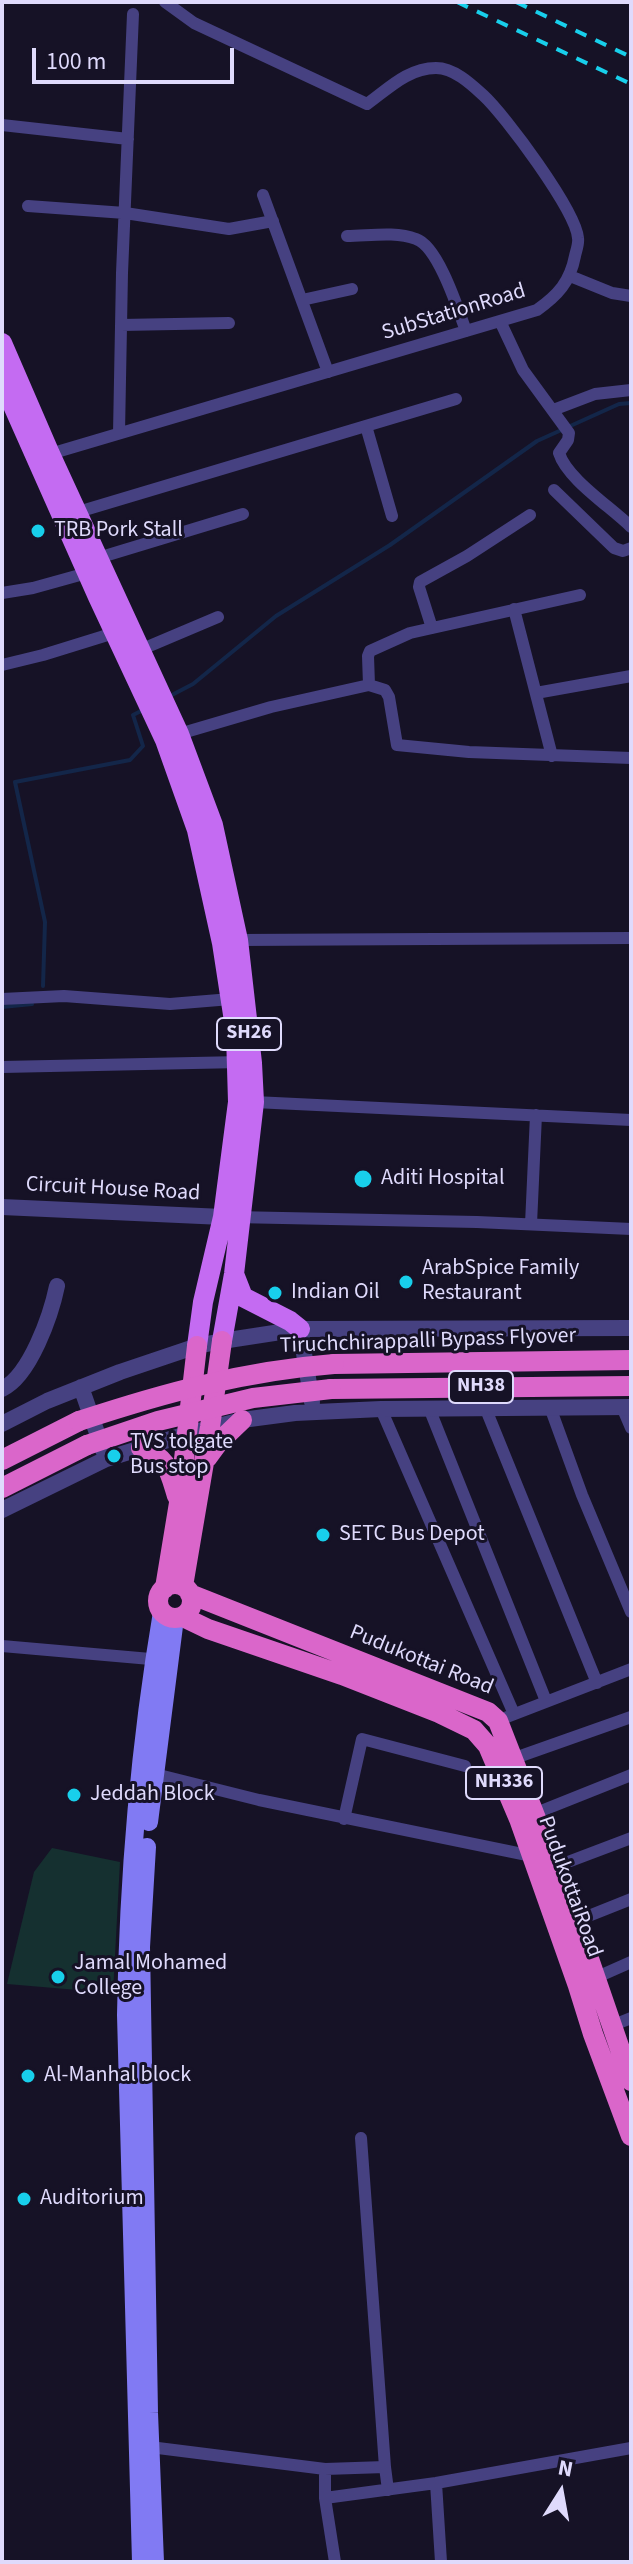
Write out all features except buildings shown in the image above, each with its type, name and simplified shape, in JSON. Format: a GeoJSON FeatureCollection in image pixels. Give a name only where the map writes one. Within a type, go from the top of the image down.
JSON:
{"type":"FeatureCollection","features":[{"type":"Feature","properties":{"kind":"highway"},"geometry":{"type":"LineString","coordinates":[[181,1543],[203,1463],[222,1341]]}},
{"type":"Feature","properties":{"kind":"highway"},"geometry":{"type":"LineString","coordinates":[[179,1589],[159,1597],[159,1605],[173,1615],[190,1609],[179,1589],[179,1503],[197,1346]]}},
{"type":"Feature","properties":{"kind":"highway","name":"Tiruchchirappalli Bypass Flyover"},"geometry":{"type":"LineString","coordinates":[[2,1460],[79,1421],[154,1396],[249,1373],[334,1364],[631,1360]]}},
{"type":"Feature","properties":{"kind":"highway","name":"Tiruchchirappalli Bypass Flyover"},"geometry":{"type":"LineString","coordinates":[[2,1488],[87,1445],[158,1421],[253,1398],[331,1389],[631,1386]]}},
{"type":"Feature","properties":{"kind":"highway"},"geometry":{"type":"LineString","coordinates":[[203,1463],[242,1420]]}},
{"type":"Feature","properties":{"kind":"highway"},"geometry":{"type":"LineString","coordinates":[[141,1448],[157,1454],[167,1466],[179,1503]]}},
{"type":"Feature","properties":{"kind":"highway","name":"Pudukottai Road"},"geometry":{"type":"LineString","coordinates":[[179,1589],[220,1608],[506,1718],[515,1758],[536,1813],[541,1866],[576,1921],[611,2026],[627,2057],[631,2081]]}},
{"type":"Feature","properties":{"kind":"highway","name":"PudukottaiRoad"},"geometry":{"type":"LineString","coordinates":[[173,1615],[356,1680],[474,1730],[488,1746],[541,1866],[631,2136]]}},
{"type":"Feature","properties":{"kind":"main road","name":"SH26"},"geometry":{"type":"LineString","coordinates":[[2,343],[5,373],[213,825],[238,940],[244,1062],[238,1102],[232,1217],[234,1274],[222,1341]]}},
{"type":"Feature","properties":{"kind":"main road","name":"SH26"},"geometry":{"type":"LineString","coordinates":[[5,373],[78,512],[114,633],[136,660]]}},
{"type":"Feature","properties":{"kind":"main road","name":"SH26"},"geometry":{"type":"LineString","coordinates":[[169,730],[197,830],[222,943],[236,1034],[254,1102],[232,1217],[203,1302],[197,1346]]}},
{"type":"Feature","properties":{"kind":"main road"},"geometry":{"type":"LineString","coordinates":[[234,1274],[243,1297],[300,1329]]}},
{"type":"Feature","properties":{"kind":"main road"},"geometry":{"type":"LineString","coordinates":[[141,2562],[143,1826],[161,1660],[173,1615]]}},
{"type":"Feature","properties":{"kind":"main road"},"geometry":{"type":"LineString","coordinates":[[143,1826],[155,1774],[161,1660]]}},
{"type":"Feature","properties":{"kind":"main road"},"geometry":{"type":"LineString","coordinates":[[140,2294],[155,2562]]}},
{"type":"Feature","properties":{"kind":"street"},"geometry":{"type":"LineString","coordinates":[[165,2],[194,23],[367,104],[411,72],[447,69],[485,96],[527,149],[566,207],[578,238],[570,276],[612,293],[631,296]]}},
{"type":"Feature","properties":{"kind":"street"},"geometry":{"type":"LineString","coordinates":[[119,433],[133,14]]}},
{"type":"Feature","properties":{"kind":"street"},"geometry":{"type":"LineString","coordinates":[[2,125],[128,139]]}},
{"type":"Feature","properties":{"kind":"street"},"geometry":{"type":"LineString","coordinates":[[263,195],[328,372]]}},
{"type":"Feature","properties":{"kind":"street"},"geometry":{"type":"LineString","coordinates":[[28,206],[125,213],[229,229],[273,221]]}},
{"type":"Feature","properties":{"kind":"street"},"geometry":{"type":"LineString","coordinates":[[347,236],[391,235],[423,242],[446,282],[466,331]]}},
{"type":"Feature","properties":{"kind":"street","name":"SubStationRoad"},"geometry":{"type":"LineString","coordinates":[[50,454],[537,310],[564,288],[570,276]]}},
{"type":"Feature","properties":{"kind":"street"},"geometry":{"type":"LineString","coordinates":[[302,300],[352,289]]}},
{"type":"Feature","properties":{"kind":"street"},"geometry":{"type":"LineString","coordinates":[[500,321],[523,370],[569,433],[559,453],[563,462],[590,492],[631,527]]}},
{"type":"Feature","properties":{"kind":"street"},"geometry":{"type":"LineString","coordinates":[[121,325],[229,323]]}},
{"type":"Feature","properties":{"kind":"street"},"geometry":{"type":"LineString","coordinates":[[556,414],[595,394],[631,390]]}},
{"type":"Feature","properties":{"kind":"street"},"geometry":{"type":"LineString","coordinates":[[78,512],[456,399]]}},
{"type":"Feature","properties":{"kind":"street"},"geometry":{"type":"LineString","coordinates":[[366,426],[392,516]]}},
{"type":"Feature","properties":{"kind":"street"},"geometry":{"type":"LineString","coordinates":[[554,490],[614,548],[623,551],[631,548]]}},
{"type":"Feature","properties":{"kind":"street"},"geometry":{"type":"LineString","coordinates":[[2,593],[33,588],[243,514]]}},
{"type":"Feature","properties":{"kind":"street"},"geometry":{"type":"LineString","coordinates":[[432,628],[420,582],[530,515]]}},
{"type":"Feature","properties":{"kind":"street"},"geometry":{"type":"LineString","coordinates":[[369,685],[370,651],[410,633],[580,595]]}},
{"type":"Feature","properties":{"kind":"street"},"geometry":{"type":"LineString","coordinates":[[514,609],[552,756]]}},
{"type":"Feature","properties":{"kind":"street"},"geometry":{"type":"LineString","coordinates":[[136,660],[218,617]]}},
{"type":"Feature","properties":{"kind":"street"},"geometry":{"type":"LineString","coordinates":[[2,665],[114,633]]}},
{"type":"Feature","properties":{"kind":"street"},"geometry":{"type":"LineString","coordinates":[[536,693],[631,676]]}},
{"type":"Feature","properties":{"kind":"street"},"geometry":{"type":"LineString","coordinates":[[169,730],[369,685],[385,690],[389,697],[397,745],[469,752],[631,758]]}},
{"type":"Feature","properties":{"kind":"street"},"geometry":{"type":"LineString","coordinates":[[238,940],[631,938]]}},
{"type":"Feature","properties":{"kind":"street"},"geometry":{"type":"LineString","coordinates":[[2,999],[64,996],[170,1004],[231,999]]}},
{"type":"Feature","properties":{"kind":"street"},"geometry":{"type":"LineString","coordinates":[[2,1067],[244,1062]]}},
{"type":"Feature","properties":{"kind":"street"},"geometry":{"type":"LineString","coordinates":[[254,1102],[631,1120]]}},
{"type":"Feature","properties":{"kind":"street"},"geometry":{"type":"LineString","coordinates":[[531,1224],[536,1115]]}},
{"type":"Feature","properties":{"kind":"street","name":"Circuit House Road"},"geometry":{"type":"LineString","coordinates":[[2,1207],[232,1217]]}},
{"type":"Feature","properties":{"kind":"street"},"geometry":{"type":"LineString","coordinates":[[232,1217],[631,1229]]}},
{"type":"Feature","properties":{"kind":"street"},"geometry":{"type":"LineString","coordinates":[[2,1389],[22,1372],[52,1311],[57,1286]]}},
{"type":"Feature","properties":{"kind":"street"},"geometry":{"type":"LineString","coordinates":[[2,1424],[81,1387],[197,1346],[300,1329],[631,1328]]}},
{"type":"Feature","properties":{"kind":"street"},"geometry":{"type":"LineString","coordinates":[[300,1329],[314,1412]]}},
{"type":"Feature","properties":{"kind":"street"},"geometry":{"type":"LineString","coordinates":[[81,1387],[106,1459]]}},
{"type":"Feature","properties":{"kind":"street"},"geometry":{"type":"LineString","coordinates":[[485,1407],[597,1683]]}},
{"type":"Feature","properties":{"kind":"street"},"geometry":{"type":"LineString","coordinates":[[550,1407],[582,1495],[631,1612]]}},
{"type":"Feature","properties":{"kind":"street"},"geometry":{"type":"LineString","coordinates":[[2,1510],[106,1459],[242,1420],[381,1409],[627,1407],[631,1428]]}},
{"type":"Feature","properties":{"kind":"street"},"geometry":{"type":"LineString","coordinates":[[429,1408],[546,1701]]}},
{"type":"Feature","properties":{"kind":"street"},"geometry":{"type":"LineString","coordinates":[[381,1409],[506,1718],[631,1669]]}},
{"type":"Feature","properties":{"kind":"street"},"geometry":{"type":"LineString","coordinates":[[2,1646],[161,1660]]}},
{"type":"Feature","properties":{"kind":"street"},"geometry":{"type":"LineString","coordinates":[[515,1758],[631,1717]]}},
{"type":"Feature","properties":{"kind":"street"},"geometry":{"type":"LineString","coordinates":[[344,1819],[362,1739],[465,1766]]}},
{"type":"Feature","properties":{"kind":"street"},"geometry":{"type":"LineString","coordinates":[[155,1774],[541,1866],[631,1838]]}},
{"type":"Feature","properties":{"kind":"street"},"geometry":{"type":"LineString","coordinates":[[536,1813],[631,1775]]}},
{"type":"Feature","properties":{"kind":"street"},"geometry":{"type":"LineString","coordinates":[[576,1921],[631,1899]]}},
{"type":"Feature","properties":{"kind":"street"},"geometry":{"type":"LineString","coordinates":[[595,1978],[631,1962]]}},
{"type":"Feature","properties":{"kind":"street"},"geometry":{"type":"LineString","coordinates":[[611,2026],[631,2018]]}},
{"type":"Feature","properties":{"kind":"street"},"geometry":{"type":"LineString","coordinates":[[361,2138],[388,2490]]}},
{"type":"Feature","properties":{"kind":"street"},"geometry":{"type":"LineString","coordinates":[[150,2447],[325,2469],[385,2467]]}},
{"type":"Feature","properties":{"kind":"street"},"geometry":{"type":"LineString","coordinates":[[325,2498],[436,2483],[631,2448]]}},
{"type":"Feature","properties":{"kind":"street"},"geometry":{"type":"LineString","coordinates":[[325,2469],[325,2498],[335,2562]]}},
{"type":"Feature","properties":{"kind":"street"},"geometry":{"type":"LineString","coordinates":[[436,2483],[441,2562]]}},
{"type":"Feature","properties":{"kind":"green space"},"geometry":{"type":"Polygon","coordinates":[[[52,1848],[120,1862],[113,1993],[7,1984],[34,1872],[52,1848]]]}},
{"type":"Feature","properties":{"kind":"waterway"},"geometry":{"type":"LineString","coordinates":[[168,697],[193,684],[276,616],[390,545],[537,441],[619,404],[631,403]]}},
{"type":"Feature","properties":{"kind":"waterway"},"geometry":{"type":"LineString","coordinates":[[43,986],[45,922],[15,782],[130,760],[143,746],[133,715],[143,710]]}},
{"type":"Feature","properties":{"kind":"waterway"},"geometry":{"type":"LineString","coordinates":[[2,1007],[32,1004]]}},
{"type":"Feature","properties":{"kind":"railway"},"geometry":{"type":"LineString","coordinates":[[457,2],[631,84]]}},
{"type":"Feature","properties":{"kind":"railway"},"geometry":{"type":"LineString","coordinates":[[516,2],[631,57]]}},
{"type":"Feature","properties":{"kind":"place","name":"TRB Pork Stall"},"geometry":{"type":"Point","coordinates":[38,531]}},
{"type":"Feature","properties":{"kind":"place","name":"Aditi Hospital"},"geometry":{"type":"Point","coordinates":[363,1179]}},
{"type":"Feature","properties":{"kind":"place","name":"ArabSpice Family Restaurant"},"geometry":{"type":"Point","coordinates":[406,1282]}},
{"type":"Feature","properties":{"kind":"place","name":"Indian Oil"},"geometry":{"type":"Point","coordinates":[275,1293]}},
{"type":"Feature","properties":{"kind":"place","name":"TVS tolgate Bus stop"},"geometry":{"type":"Point","coordinates":[114,1456]}},
{"type":"Feature","properties":{"kind":"place","name":"SETC Bus Depot"},"geometry":{"type":"Point","coordinates":[323,1535]}},
{"type":"Feature","properties":{"kind":"place","name":"Jeddah Block"},"geometry":{"type":"Point","coordinates":[74,1795]}},
{"type":"Feature","properties":{"kind":"place","name":"Jamal Mohamed College"},"geometry":{"type":"Point","coordinates":[58,1977]}},
{"type":"Feature","properties":{"kind":"place","name":"Al-Manhal block"},"geometry":{"type":"Point","coordinates":[28,2076]}},
{"type":"Feature","properties":{"kind":"place","name":"Auditorium"},"geometry":{"type":"Point","coordinates":[24,2199]}}]}
